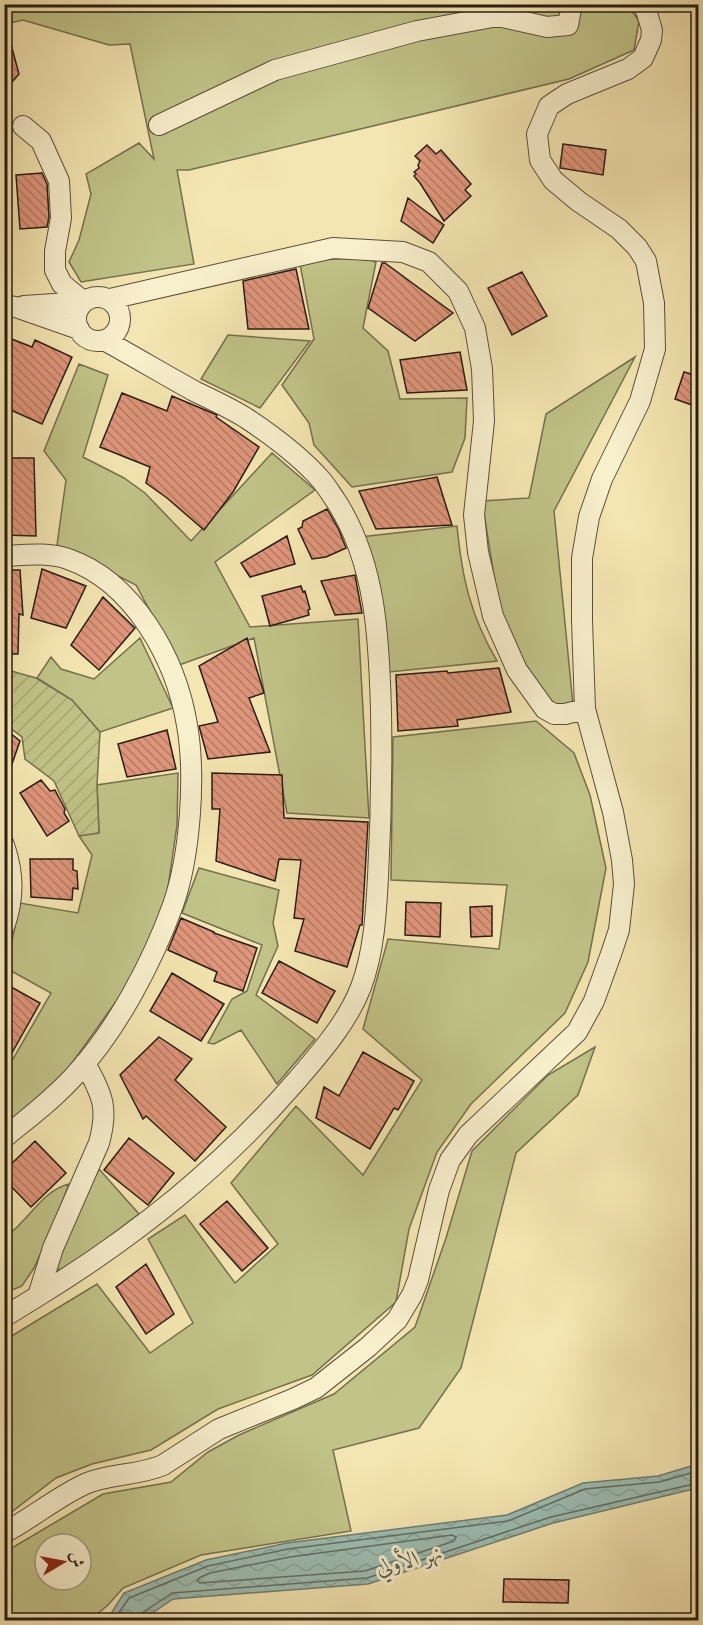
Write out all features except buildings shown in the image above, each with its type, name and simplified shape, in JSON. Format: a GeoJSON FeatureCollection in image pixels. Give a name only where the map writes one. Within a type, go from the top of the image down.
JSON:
{"type":"FeatureCollection","features":[{"type":"Feature","properties":{"kind":"street"},"geometry":{"type":"LineString","coordinates":[[159,125],[275,70],[417,31],[498,16],[547,27],[568,25],[572,4]]}},
{"type":"Feature","properties":{"kind":"street"},"geometry":{"type":"LineString","coordinates":[[4,1533],[85,1485],[110,1476],[153,1469],[163,1465],[219,1429],[316,1388],[385,1333],[405,1309],[418,1280],[439,1190],[450,1160],[468,1135],[577,1032],[594,1001],[619,930],[624,884],[613,812],[585,709],[582,558],[587,526],[602,479],[640,401],[655,349],[654,303],[646,261],[637,247],[619,229],[578,201],[553,180],[540,160],[537,134],[549,106],[567,94],[628,69],[643,58],[651,40],[652,30],[643,4]]}},
{"type":"Feature","properties":{"kind":"street"},"geometry":{"type":"LineString","coordinates":[[23,126],[41,141],[59,181],[61,218],[55,250],[55,270],[62,284],[84,302]]}},
{"type":"Feature","properties":{"kind":"street"},"geometry":{"type":"LineString","coordinates":[[78,329],[76,314],[84,302],[96,296],[110,299],[333,248],[403,252],[429,262],[458,291],[475,328],[482,369],[484,421],[474,515],[478,552],[493,616],[518,670],[545,709],[554,714],[565,714],[585,709]]}},
{"type":"Feature","properties":{"kind":"street"},"geometry":{"type":"LineString","coordinates":[[10,306],[78,329],[89,339],[97,341],[111,337],[120,324],[119,310],[110,299]]}},
{"type":"Feature","properties":{"kind":"street"},"geometry":{"type":"LineString","coordinates":[[10,306],[84,302]]}},
{"type":"Feature","properties":{"kind":"street"},"geometry":{"type":"LineString","coordinates":[[4,1317],[100,1257],[170,1204],[205,1174],[282,1098],[323,1049],[352,1007],[367,966],[375,923],[381,827],[382,761],[377,640],[369,581],[348,520],[323,481],[287,448],[244,417],[105,340]]}},
{"type":"Feature","properties":{"kind":"street"},"geometry":{"type":"LineString","coordinates":[[4,556],[44,554],[65,558],[86,566],[107,580],[128,599],[148,624],[171,672],[187,723],[190,746],[190,807],[184,861],[176,894],[162,933],[129,1000],[75,1076],[4,1138]]}},
{"type":"Feature","properties":{"kind":"street"},"geometry":{"type":"LineString","coordinates":[[4,845],[10,862],[12,896],[4,927]]}},
{"type":"Feature","properties":{"kind":"street"},"geometry":{"type":"LineString","coordinates":[[38,1296],[52,1248],[99,1143],[103,1128],[105,1116],[103,1101],[85,1063]]}},
{"type":"Feature","properties":{"kind":"green space"},"geometry":{"type":"Polygon","coordinates":[[[627,4],[639,21],[634,50],[569,79],[189,170],[177,170],[194,264],[81,282],[69,262],[79,240],[91,194],[86,174],[139,143],[154,159],[130,44],[109,45],[23,20],[5,24],[4,5],[627,4]]]}},
{"type":"Feature","properties":{"kind":"green space"},"geometry":{"type":"Polygon","coordinates":[[[362,258],[376,262],[363,328],[388,351],[400,399],[467,398],[465,438],[452,472],[352,487],[314,445],[309,423],[282,385],[314,339],[300,264],[315,260],[362,258]]]}},
{"type":"Feature","properties":{"kind":"green space"},"geometry":{"type":"Polygon","coordinates":[[[228,335],[310,341],[260,408],[201,379],[228,335]]]}},
{"type":"Feature","properties":{"kind":"green space"},"geometry":{"type":"Polygon","coordinates":[[[635,357],[554,511],[573,705],[561,707],[551,703],[526,667],[500,613],[482,501],[529,498],[546,414],[635,357]]]}},
{"type":"Feature","properties":{"kind":"green space"},"geometry":{"type":"Polygon","coordinates":[[[79,364],[108,375],[83,457],[124,478],[145,493],[191,541],[272,453],[315,490],[215,562],[250,627],[358,619],[369,818],[287,813],[254,638],[179,665],[136,585],[57,545],[66,480],[44,451],[79,364]]]}},
{"type":"Feature","properties":{"kind":"green space"},"geometry":{"type":"Polygon","coordinates":[[[457,526],[465,579],[474,612],[497,661],[389,672],[360,537],[457,526]]]}},
{"type":"Feature","properties":{"kind":"green space"},"geometry":{"type":"Polygon","coordinates":[[[140,638],[173,708],[100,732],[72,700],[37,678],[51,657],[61,669],[94,679],[140,638]]]}},
{"type":"Feature","properties":{"kind":"green space"},"geometry":{"type":"Polygon","coordinates":[[[4,669],[36,678],[72,700],[100,732],[97,785],[99,833],[79,836],[54,781],[25,759],[22,737],[5,724],[4,669]]]}},
{"type":"Feature","properties":{"kind":"green space"},"geometry":{"type":"Polygon","coordinates":[[[536,721],[574,753],[590,795],[606,868],[588,962],[565,1013],[471,1104],[437,1152],[409,1229],[396,1302],[312,1375],[218,1409],[151,1450],[92,1464],[56,1478],[5,1517],[5,1340],[97,1284],[150,1353],[193,1323],[148,1239],[185,1215],[235,1283],[278,1244],[231,1183],[296,1106],[363,1175],[422,1080],[363,1029],[388,939],[499,949],[507,885],[391,880],[393,737],[536,721]]]}},
{"type":"Feature","properties":{"kind":"green space"},"geometry":{"type":"Polygon","coordinates":[[[178,773],[177,825],[166,901],[130,982],[62,1077],[5,1131],[5,1055],[13,1059],[51,993],[6,968],[20,903],[78,913],[92,855],[79,836],[99,832],[97,785],[178,773]]]}},
{"type":"Feature","properties":{"kind":"green space"},"geometry":{"type":"Polygon","coordinates":[[[199,868],[279,890],[273,923],[278,946],[256,995],[315,1039],[277,1084],[241,1030],[214,1044],[208,1043],[232,999],[247,991],[262,945],[182,913],[199,868]]]}},
{"type":"Feature","properties":{"kind":"green space"},"geometry":{"type":"Polygon","coordinates":[[[595,1047],[578,1095],[516,1153],[461,1368],[419,1428],[333,1450],[351,1531],[201,1555],[123,1588],[90,1620],[5,1620],[5,1552],[33,1535],[33,1592],[93,1592],[93,1532],[39,1532],[103,1494],[171,1482],[208,1452],[239,1435],[334,1394],[415,1327],[446,1238],[472,1151],[548,1075],[595,1047]]]}},
{"type":"Feature","properties":{"kind":"green space"},"geometry":{"type":"Polygon","coordinates":[[[99,1169],[139,1214],[73,1264],[61,1270],[56,1268],[86,1193],[99,1169]]]}},
{"type":"Feature","properties":{"kind":"green space"},"geometry":{"type":"Polygon","coordinates":[[[69,1184],[34,1268],[22,1286],[5,1293],[4,1236],[17,1228],[48,1195],[69,1184]]]}},
{"type":"Feature","properties":{"kind":"water","name":"نهر الأولي"},"geometry":{"type":"Polygon","coordinates":[[[698,1464],[698,1488],[553,1523],[368,1584],[173,1599],[142,1620],[107,1620],[124,1593],[206,1560],[287,1543],[507,1515],[583,1483],[658,1476],[698,1464]]]}}]}
